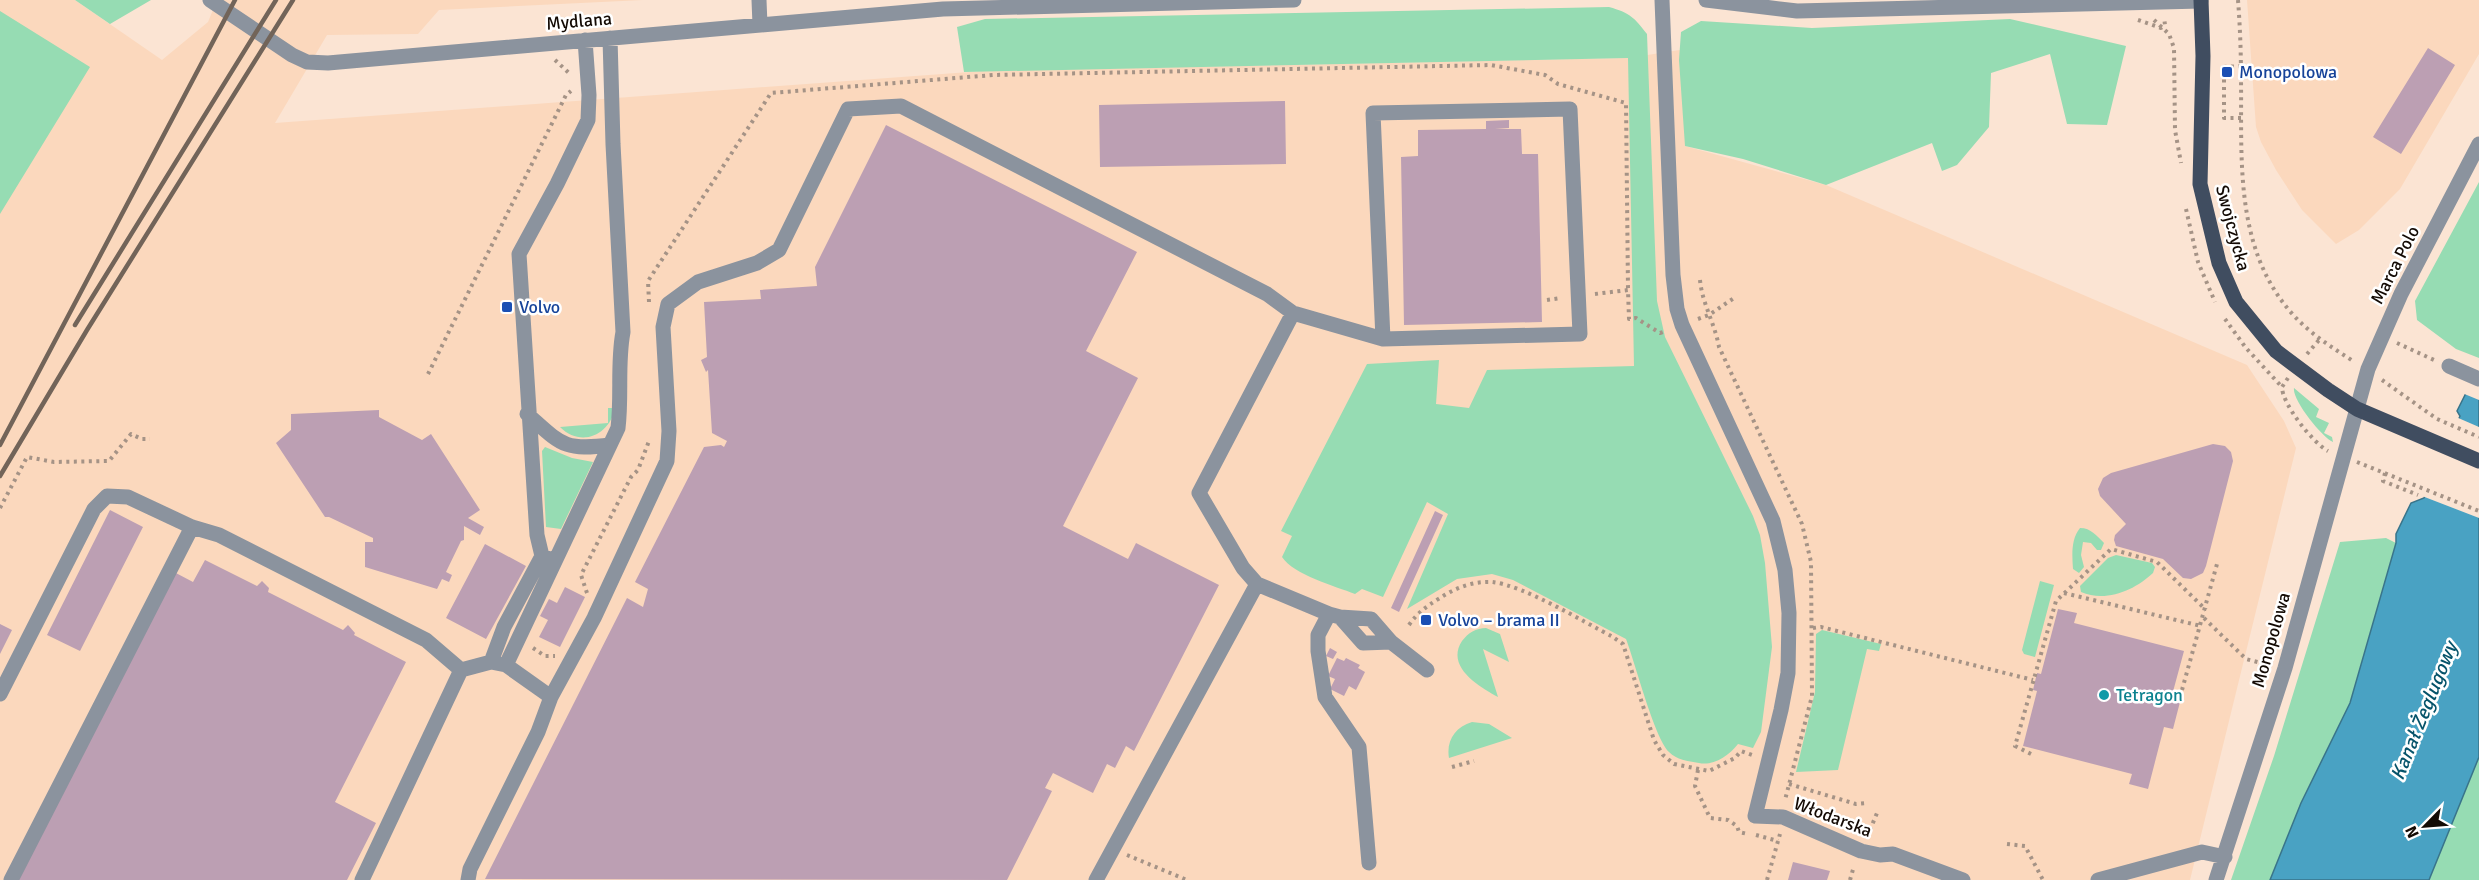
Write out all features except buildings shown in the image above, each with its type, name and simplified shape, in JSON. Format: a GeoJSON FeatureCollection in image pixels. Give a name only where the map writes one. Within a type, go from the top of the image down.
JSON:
{"type":"FeatureCollection","features":[{"type":"Feature","properties":{"kind":"main road","name":"Swojczycka"},"geometry":{"type":"LineString","coordinates":[[2201,0],[2203,56],[2200,184],[2219,263],[2236,302],[2276,351],[2296,368],[2357,409],[2479,461]]}},
{"type":"Feature","properties":{"kind":"street","name":"Mydlana"},"geometry":{"type":"LineString","coordinates":[[210,0],[289,53],[307,62],[328,63],[760,24],[942,4],[1294,0]]}},
{"type":"Feature","properties":{"kind":"street"},"geometry":{"type":"LineString","coordinates":[[759,0],[760,24]]}},
{"type":"Feature","properties":{"kind":"street"},"geometry":{"type":"LineString","coordinates":[[1662,0],[1673,275],[1677,309],[1682,325]]}},
{"type":"Feature","properties":{"kind":"street"},"geometry":{"type":"LineString","coordinates":[[1706,0],[1797,11],[1869,5],[2201,0]]}},
{"type":"Feature","properties":{"kind":"street"},"geometry":{"type":"LineString","coordinates":[[498,664],[504,627],[548,558],[618,428],[621,406],[618,358],[622,332],[612,144],[610,38]]}},
{"type":"Feature","properties":{"kind":"street"},"geometry":{"type":"LineString","coordinates":[[548,558],[537,535],[527,414],[519,254],[588,120],[589,96],[585,40]]}},
{"type":"Feature","properties":{"kind":"street"},"geometry":{"type":"LineString","coordinates":[[468,880],[470,869],[538,732],[551,697],[594,618],[667,461],[669,431],[663,327],[668,304],[698,282],[757,263],[779,250],[848,110],[901,106],[1267,294],[1293,313],[1383,339],[1580,334],[1570,109],[1373,113],[1383,339]]}},
{"type":"Feature","properties":{"kind":"street","name":"Marca Polo"},"geometry":{"type":"LineString","coordinates":[[2357,409],[2368,369],[2381,337],[2479,144]]}},
{"type":"Feature","properties":{"kind":"street"},"geometry":{"type":"LineString","coordinates":[[1293,313],[1199,493],[1243,568],[1257,584],[1334,616],[1371,619],[1391,642],[1427,670]]}},
{"type":"Feature","properties":{"kind":"street","name":"Włodarska"},"geometry":{"type":"LineString","coordinates":[[1682,325],[1773,521],[1781,544],[1785,570],[1790,613],[1788,673],[1755,816],[1783,817],[1861,851],[1880,855],[1893,854],[1963,880]]}},
{"type":"Feature","properties":{"kind":"street"},"geometry":{"type":"LineString","coordinates":[[2443,364],[2479,379]]}},
{"type":"Feature","properties":{"kind":"street","name":"Monopolowa"},"geometry":{"type":"LineString","coordinates":[[2216,880],[2285,668],[2357,409]]}},
{"type":"Feature","properties":{"kind":"street"},"geometry":{"type":"LineString","coordinates":[[527,414],[563,444],[578,449],[610,445]]}},
{"type":"Feature","properties":{"kind":"street"},"geometry":{"type":"LineString","coordinates":[[0,694],[94,509],[107,496],[129,497],[192,526],[219,534],[426,640],[461,670],[498,664],[551,697]]}},
{"type":"Feature","properties":{"kind":"street"},"geometry":{"type":"LineString","coordinates":[[11,880],[192,526]]}},
{"type":"Feature","properties":{"kind":"street"},"geometry":{"type":"LineString","coordinates":[[1096,880],[1257,584]]}},
{"type":"Feature","properties":{"kind":"street"},"geometry":{"type":"LineString","coordinates":[[1334,616],[1363,643],[1391,642]]}},
{"type":"Feature","properties":{"kind":"street"},"geometry":{"type":"LineString","coordinates":[[1334,616],[1318,635],[1318,651],[1325,697],[1359,747],[1369,863]]}},
{"type":"Feature","properties":{"kind":"street"},"geometry":{"type":"LineString","coordinates":[[362,880],[461,670]]}},
{"type":"Feature","properties":{"kind":"street"},"geometry":{"type":"LineString","coordinates":[[2098,880],[2202,852],[2225,857]]}},
{"type":"Feature","properties":{"kind":"path"},"geometry":{"type":"LineString","coordinates":[[2238,0],[2243,192],[2255,248],[2277,293],[2289,311],[2319,340],[2358,363]]}},
{"type":"Feature","properties":{"kind":"path"},"geometry":{"type":"LineString","coordinates":[[555,54],[555,63],[571,75]]}},
{"type":"Feature","properties":{"kind":"path"},"geometry":{"type":"LineString","coordinates":[[649,304],[648,281],[771,93],[993,75],[1480,66],[1545,75],[1558,84],[1626,103],[1629,319],[1636,318],[1660,333]]}},
{"type":"Feature","properties":{"kind":"path"},"geometry":{"type":"LineString","coordinates":[[2241,66],[2224,67],[2224,118],[2241,118]]}},
{"type":"Feature","properties":{"kind":"path"},"geometry":{"type":"LineString","coordinates":[[428,374],[566,95],[573,89]]}},
{"type":"Feature","properties":{"kind":"path"},"geometry":{"type":"LineString","coordinates":[[1547,300],[1628,290]]}},
{"type":"Feature","properties":{"kind":"path"},"geometry":{"type":"LineString","coordinates":[[1682,325],[1709,315],[1734,298]]}},
{"type":"Feature","properties":{"kind":"path"},"geometry":{"type":"LineString","coordinates":[[2307,355],[2319,340]]}},
{"type":"Feature","properties":{"kind":"path"},"geometry":{"type":"LineString","coordinates":[[2404,347],[2443,364]]}},
{"type":"Feature","properties":{"kind":"path"},"geometry":{"type":"LineString","coordinates":[[2379,377],[2443,422],[2479,437]]}},
{"type":"Feature","properties":{"kind":"path"},"geometry":{"type":"LineString","coordinates":[[2286,381],[2282,391],[2286,404],[2319,447],[2333,454]]}},
{"type":"Feature","properties":{"kind":"path"},"geometry":{"type":"LineString","coordinates":[[0,508],[27,457],[54,462],[109,461],[131,435],[150,439]]}},
{"type":"Feature","properties":{"kind":"path"},"geometry":{"type":"LineString","coordinates":[[589,597],[581,575],[631,477],[638,470],[650,440]]}},
{"type":"Feature","properties":{"kind":"path"},"geometry":{"type":"LineString","coordinates":[[2356,462],[2479,511]]}},
{"type":"Feature","properties":{"kind":"path"},"geometry":{"type":"LineString","coordinates":[[2385,472],[2383,481],[2418,495]]}},
{"type":"Feature","properties":{"kind":"path"},"geometry":{"type":"LineString","coordinates":[[2031,754],[2015,746],[2056,601],[2111,549],[2157,562],[2206,610]]}},
{"type":"Feature","properties":{"kind":"path"},"geometry":{"type":"LineString","coordinates":[[2182,690],[2204,618],[2217,564]]}},
{"type":"Feature","properties":{"kind":"path"},"geometry":{"type":"LineString","coordinates":[[1409,625],[1418,612],[1446,594],[1466,585],[1491,582],[1519,590],[1623,644],[1657,748],[1674,764],[1709,771],[1735,758],[1741,751],[1745,752]]}},
{"type":"Feature","properties":{"kind":"path"},"geometry":{"type":"LineString","coordinates":[[2064,593],[2201,626]]}},
{"type":"Feature","properties":{"kind":"path"},"geometry":{"type":"LineString","coordinates":[[2204,618],[2246,659],[2269,665]]}},
{"type":"Feature","properties":{"kind":"path"},"geometry":{"type":"LineString","coordinates":[[1813,628],[1821,627],[2033,680]]}},
{"type":"Feature","properties":{"kind":"path"},"geometry":{"type":"LineString","coordinates":[[528,643],[545,656],[553,657],[560,654]]}},
{"type":"Feature","properties":{"kind":"path"},"geometry":{"type":"LineString","coordinates":[[1452,767],[1474,761]]}},
{"type":"Feature","properties":{"kind":"path"},"geometry":{"type":"LineString","coordinates":[[1698,770],[1695,786],[1710,818],[1728,820],[1737,826],[1739,832],[1778,841]]}},
{"type":"Feature","properties":{"kind":"path"},"geometry":{"type":"LineString","coordinates":[[1789,784],[1856,804],[1867,803]]}},
{"type":"Feature","properties":{"kind":"path"},"geometry":{"type":"LineString","coordinates":[[2007,844],[2025,846],[2043,880]]}},
{"type":"Feature","properties":{"kind":"path"},"geometry":{"type":"LineString","coordinates":[[1113,849],[1187,880]]}},
{"type":"Feature","properties":{"kind":"shaded area"},"geometry":{"type":"Polygon","coordinates":[[[0,0],[75,0],[162,60],[208,22],[217,0],[643,0],[439,10],[418,34],[327,35],[275,123],[983,71],[1628,58],[1686,49],[1685,146],[1826,185],[2247,365],[2284,421],[2296,448],[2190,880],[0,880],[0,0]]]}},
{"type":"Feature","properties":{"kind":"shaded area"},"geometry":{"type":"Polygon","coordinates":[[[2247,0],[2479,0],[2479,54],[2400,189],[2359,230],[2336,244],[2302,210],[2261,142],[2256,127],[2247,0]]]}},
{"type":"Feature","properties":{"kind":"green space"},"geometry":{"type":"Polygon","coordinates":[[[75,0],[151,0],[110,24],[75,0]]]}},
{"type":"Feature","properties":{"kind":"green space"},"geometry":{"type":"Polygon","coordinates":[[[1609,7],[1631,16],[1647,34],[1657,301],[1665,337],[1753,516],[1760,535],[1765,563],[1772,647],[1761,732],[1753,748],[1738,744],[1725,756],[1704,764],[1686,761],[1672,755],[1663,744],[1651,716],[1626,639],[1513,580],[1492,574],[1457,579],[1407,609],[1448,514],[1427,502],[1383,597],[1362,589],[1355,594],[1326,584],[1305,575],[1282,557],[1292,536],[1281,531],[1367,364],[1439,360],[1436,404],[1469,408],[1487,370],[1634,366],[1628,58],[964,72],[957,27],[985,19],[1609,7]]]}},
{"type":"Feature","properties":{"kind":"green space"},"geometry":{"type":"Polygon","coordinates":[[[0,11],[90,67],[0,214],[0,11]]]}},
{"type":"Feature","properties":{"kind":"green space"},"geometry":{"type":"Polygon","coordinates":[[[2010,19],[2126,46],[2107,125],[2067,124],[2050,54],[1991,73],[1989,127],[1957,165],[1942,171],[1932,143],[1826,185],[1743,159],[1685,146],[1679,60],[1681,32],[1701,21],[1812,28],[2010,19]]]}},
{"type":"Feature","properties":{"kind":"green space"},"geometry":{"type":"Polygon","coordinates":[[[2479,182],[2479,358],[2456,349],[2417,320],[2415,301],[2479,182]]]}},
{"type":"Feature","properties":{"kind":"green space"},"geometry":{"type":"Polygon","coordinates":[[[2294,388],[2319,409],[2316,417],[2329,423],[2324,433],[2332,437],[2333,442],[2322,433],[2309,418],[2298,401],[2294,388]]]}},
{"type":"Feature","properties":{"kind":"green space"},"geometry":{"type":"Polygon","coordinates":[[[608,408],[615,408],[612,417],[607,425],[594,436],[577,437],[560,427],[608,423],[608,408]]]}},
{"type":"Feature","properties":{"kind":"green space"},"geometry":{"type":"Polygon","coordinates":[[[545,447],[572,458],[593,462],[561,529],[546,527],[542,451],[545,447]]]}},
{"type":"Feature","properties":{"kind":"green space"},"geometry":{"type":"Polygon","coordinates":[[[2080,528],[2091,531],[2104,543],[2101,550],[2097,550],[2091,543],[2083,542],[2081,555],[2084,567],[2079,573],[2073,569],[2072,553],[2075,537],[2080,528]]]}},
{"type":"Feature","properties":{"kind":"green space"},"geometry":{"type":"Polygon","coordinates":[[[2386,538],[2396,543],[2350,703],[2301,803],[2270,880],[2231,880],[2274,756],[2340,542],[2386,538]]]}},
{"type":"Feature","properties":{"kind":"green space"},"geometry":{"type":"Polygon","coordinates":[[[2116,555],[2152,563],[2155,567],[2153,573],[2138,585],[2120,593],[2100,596],[2081,592],[2080,586],[2108,558],[2116,555]]]}},
{"type":"Feature","properties":{"kind":"green space"},"geometry":{"type":"Polygon","coordinates":[[[2040,581],[2054,585],[2035,657],[2024,654],[2022,650],[2040,581]]]}},
{"type":"Feature","properties":{"kind":"green space"},"geometry":{"type":"Polygon","coordinates":[[[1486,628],[1500,634],[1509,662],[1483,649],[1498,697],[1474,682],[1461,668],[1458,659],[1458,650],[1464,638],[1476,630],[1486,628]]]}},
{"type":"Feature","properties":{"kind":"green space"},"geometry":{"type":"Polygon","coordinates":[[[1822,630],[1881,644],[1879,651],[1867,649],[1838,770],[1796,772],[1815,692],[1816,634],[1822,630]]]}},
{"type":"Feature","properties":{"kind":"green space"},"geometry":{"type":"Polygon","coordinates":[[[1472,722],[1489,724],[1512,738],[1449,758],[1450,740],[1456,731],[1472,722]]]}},
{"type":"Feature","properties":{"kind":"green space"},"geometry":{"type":"Polygon","coordinates":[[[2479,757],[2479,880],[2429,880],[2479,757]]]}},
{"type":"Feature","properties":{"kind":"water","name":"Kanał Żeglugowy"},"geometry":{"type":"Polygon","coordinates":[[[2479,367],[2479,757],[2429,880],[2270,880],[2301,803],[2350,703],[2396,543],[2396,534],[2411,503],[2424,498],[2460,416],[2457,411],[2479,367]]]}},
{"type":"Feature","properties":{"kind":"pier"},"geometry":{"type":"Polygon","coordinates":[[[2479,364],[2479,400],[2462,393],[2479,364]]]}},
{"type":"Feature","properties":{"kind":"pier"},"geometry":{"type":"Polygon","coordinates":[[[2456,417],[2479,427],[2479,518],[2422,496],[2456,417]]]}},
{"type":"Feature","properties":{"kind":"railway"},"geometry":{"type":"LineString","coordinates":[[0,445],[235,0]]}},
{"type":"Feature","properties":{"kind":"railway"},"geometry":{"type":"LineString","coordinates":[[75,325],[276,0]]}},
{"type":"Feature","properties":{"kind":"railway"},"geometry":{"type":"LineString","coordinates":[[0,476],[87,330],[293,0]]}},
{"type":"Feature","properties":{"kind":"place","name":"Monopolowa"},"geometry":{"type":"Point","coordinates":[2227,72]}},
{"type":"Feature","properties":{"kind":"place","name":"Volvo"},"geometry":{"type":"Point","coordinates":[507,307]}},
{"type":"Feature","properties":{"kind":"place","name":"Volvo – brama II"},"geometry":{"type":"Point","coordinates":[1426,620]}},
{"type":"Feature","properties":{"kind":"place","name":"Tetragon"},"geometry":{"type":"Point","coordinates":[2104,695]}}]}
